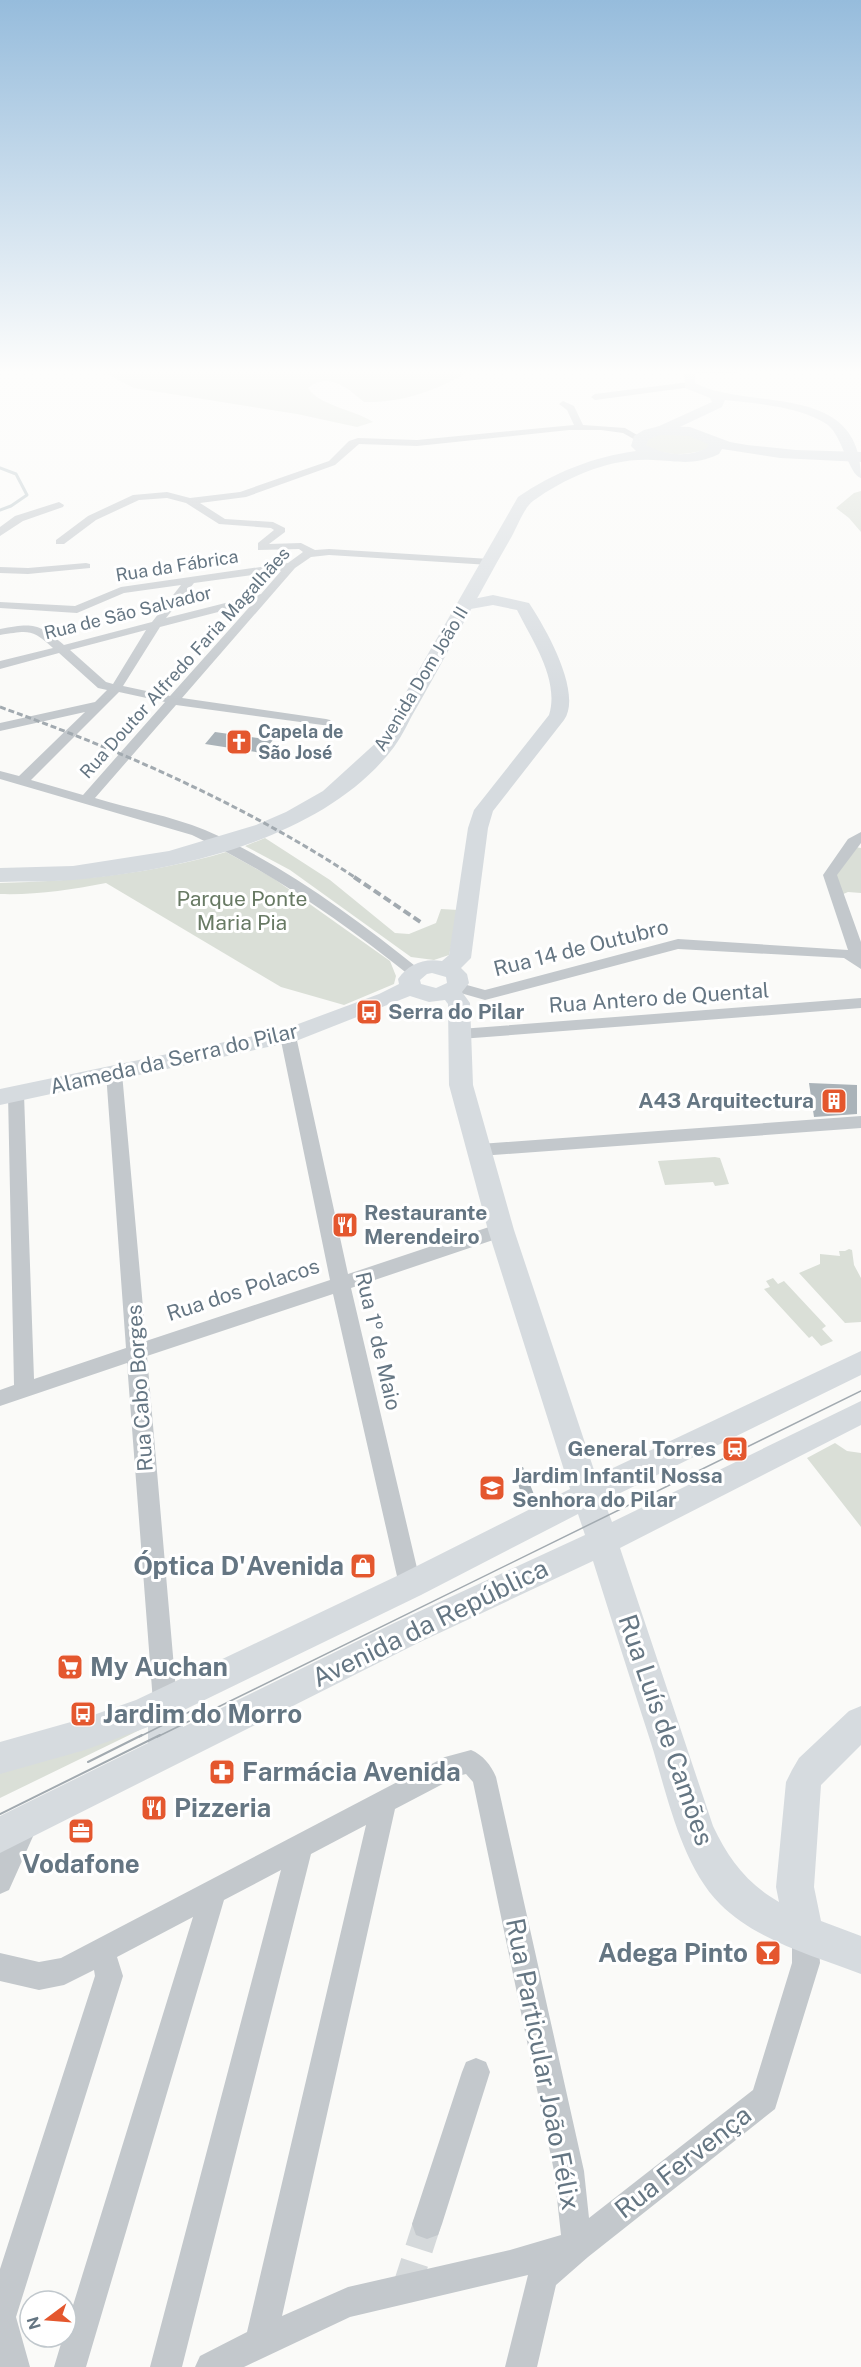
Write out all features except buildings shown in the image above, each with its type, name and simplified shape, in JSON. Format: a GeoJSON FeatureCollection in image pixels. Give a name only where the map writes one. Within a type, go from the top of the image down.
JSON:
{"type":"FeatureCollection","features":[{"type":"Feature","properties":{"kind":"main road","name":"Avenida Dom João II"},"geometry":{"type":"LineString","coordinates":[[0,875],[73,873],[161,859],[247,837],[317,799],[357,774],[386,744],[476,588],[484,561],[513,498],[539,479]]}},
{"type":"Feature","properties":{"kind":"main road","name":"Avenida Dom João II"},"geometry":{"type":"LineString","coordinates":[[0,866],[73,864],[156,851],[238,830],[317,799],[372,741],[524,500],[553,479]]}},
{"type":"Feature","properties":{"kind":"street"},"geometry":{"type":"LineString","coordinates":[[190,501],[242,495],[287,479]]}},
{"type":"Feature","properties":{"kind":"street"},"geometry":{"type":"LineString","coordinates":[[60,542],[92,518],[137,497],[167,495],[190,501],[223,522],[273,525],[281,530],[262,545],[262,548],[301,546],[312,553]]}},
{"type":"Feature","properties":{"kind":"street"},"geometry":{"type":"LineString","coordinates":[[0,533],[4,527],[22,518],[59,505]]}},
{"type":"Feature","properties":{"kind":"street","name":"Rua Doutor Alfredo Faria Magalhães"},"geometry":{"type":"LineString","coordinates":[[87,799],[298,559],[312,553],[484,561]]}},
{"type":"Feature","properties":{"kind":"street"},"geometry":{"type":"LineString","coordinates":[[1,568],[28,571],[86,566]]}},
{"type":"Feature","properties":{"kind":"street","name":"Rua da Fábrica"},"geometry":{"type":"LineString","coordinates":[[0,605],[76,610],[121,590],[291,566]]}},
{"type":"Feature","properties":{"kind":"street"},"geometry":{"type":"LineString","coordinates":[[22,781],[116,688],[156,624],[191,579]]}},
{"type":"Feature","properties":{"kind":"street"},"geometry":{"type":"LineString","coordinates":[[476,588],[493,600]]}},
{"type":"Feature","properties":{"kind":"street","name":"Rua de São Salvador"},"geometry":{"type":"LineString","coordinates":[[0,665],[266,596]]}},
{"type":"Feature","properties":{"kind":"street"},"geometry":{"type":"LineString","coordinates":[[0,775],[197,832],[254,858],[283,876],[413,979],[429,995],[450,982],[460,957],[478,828],[483,810],[558,716],[562,703],[551,661],[525,608],[518,603],[493,600],[465,605]]}},
{"type":"Feature","properties":{"kind":"street"},"geometry":{"type":"LineString","coordinates":[[0,632],[16,628],[40,631],[102,685],[175,701],[326,723]]}},
{"type":"Feature","properties":{"kind":"street"},"geometry":{"type":"LineString","coordinates":[[0,727],[99,705]]}},
{"type":"Feature","properties":{"kind":"street"},"geometry":{"type":"LineString","coordinates":[[861,836],[853,842],[830,875],[861,960],[861,970]]}},
{"type":"Feature","properties":{"kind":"street","name":"Rua 14 de Outubro"},"geometry":{"type":"LineString","coordinates":[[450,982],[485,994],[678,944],[847,954],[861,960]]}},
{"type":"Feature","properties":{"kind":"street","name":"Alameda da Serra do Pilar"},"geometry":{"type":"LineString","coordinates":[[8,1095],[288,1036],[387,999],[413,979]]}},
{"type":"Feature","properties":{"kind":"street","name":"Rua Luís de Camões"},"geometry":{"type":"LineString","coordinates":[[450,982],[459,1003],[460,1085],[501,1230],[604,1540],[696,1829],[720,1875],[734,1892],[754,1907],[805,1934],[861,1955]]}},
{"type":"Feature","properties":{"kind":"street","name":"Rua Antero de Quental"},"geometry":{"type":"LineString","coordinates":[[460,1034],[861,1003]]}},
{"type":"Feature","properties":{"kind":"street","name":"Rua 1º de Maio"},"geometry":{"type":"LineString","coordinates":[[288,1036],[340,1283],[410,1585]]}},
{"type":"Feature","properties":{"kind":"street","name":"Rua Cabo Borges"},"geometry":{"type":"LineString","coordinates":[[114,1073],[165,1702]]}},
{"type":"Feature","properties":{"kind":"street"},"geometry":{"type":"LineString","coordinates":[[8,1095],[19,1143],[24,1389]]}},
{"type":"Feature","properties":{"kind":"street"},"geometry":{"type":"LineString","coordinates":[[480,1150],[861,1122]]}},
{"type":"Feature","properties":{"kind":"street","name":"Rua dos Polacos"},"geometry":{"type":"LineString","coordinates":[[0,1398],[501,1230]]}},
{"type":"Feature","properties":{"kind":"street","name":"Avenida da República"},"geometry":{"type":"LineString","coordinates":[[0,1758],[92,1732],[146,1712],[410,1585],[588,1494],[861,1362]]}},
{"type":"Feature","properties":{"kind":"street","name":"Avenida da República"},"geometry":{"type":"LineString","coordinates":[[13,1828],[406,1633],[604,1540],[861,1412]]}},
{"type":"Feature","properties":{"kind":"street"},"geometry":{"type":"LineString","coordinates":[[165,1702],[166,1752]]}},
{"type":"Feature","properties":{"kind":"street"},"geometry":{"type":"LineString","coordinates":[[805,1934],[795,1887],[804,1782],[811,1770],[861,1722]]}},
{"type":"Feature","properties":{"kind":"street","name":"Rua Particular João Félix"},"geometry":{"type":"LineString","coordinates":[[0,1967],[39,1976],[64,1971],[454,1765],[471,1762],[484,1778],[568,2170],[577,2246]]}},
{"type":"Feature","properties":{"kind":"street"},"geometry":{"type":"LineString","coordinates":[[260,2342],[384,1801]]}},
{"type":"Feature","properties":{"kind":"street"},"geometry":{"type":"LineString","coordinates":[[0,1881],[13,1828]]}},
{"type":"Feature","properties":{"kind":"street"},"geometry":{"type":"LineString","coordinates":[[166,2367],[300,1847]]}},
{"type":"Feature","properties":{"kind":"street"},"geometry":{"type":"LineString","coordinates":[[70,2367],[213,1894]]}},
{"type":"Feature","properties":{"kind":"street","name":"Rua Fervença"},"geometry":{"type":"LineString","coordinates":[[522,2367],[543,2276],[577,2246],[765,2099],[806,1963],[805,1934]]}},
{"type":"Feature","properties":{"kind":"street"},"geometry":{"type":"LineString","coordinates":[[14,2367],[0,2318],[109,1976],[102,1952]]}},
{"type":"Feature","properties":{"kind":"street"},"geometry":{"type":"LineString","coordinates":[[427,2223],[476,2072]]}},
{"type":"Feature","properties":{"kind":"street"},"geometry":{"type":"LineString","coordinates":[[211,2367],[348,2302],[510,2265],[577,2246]]}},
{"type":"Feature","properties":{"kind":"green space"},"geometry":{"type":"Polygon","coordinates":[[[861,491],[861,532],[836,508],[854,493],[861,491]]]}},
{"type":"Feature","properties":{"kind":"green space"},"geometry":{"type":"Polygon","coordinates":[[[265,838],[330,880],[395,933],[409,934],[436,923],[441,909],[459,910],[449,955],[434,960],[411,957],[290,870],[245,846],[265,838]]]}},
{"type":"Feature","properties":{"kind":"green space"},"geometry":{"type":"Polygon","coordinates":[[[855,847],[861,848],[861,893],[848,892],[841,895],[834,876],[855,847]]]}},
{"type":"Feature","properties":{"kind":"green space","name":"Parque Ponte Maria Pia"},"geometry":{"type":"Polygon","coordinates":[[[226,852],[273,878],[390,961],[396,976],[394,984],[344,1005],[281,987],[106,883],[27,894],[0,894],[0,883],[114,875],[170,866],[226,852]]]}},
{"type":"Feature","properties":{"kind":"green space"},"geometry":{"type":"Polygon","coordinates":[[[720,1158],[729,1184],[715,1186],[713,1182],[665,1185],[658,1161],[720,1158]]]}},
{"type":"Feature","properties":{"kind":"green space"},"geometry":{"type":"Polygon","coordinates":[[[852,1250],[854,1265],[861,1278],[861,1322],[845,1323],[799,1273],[820,1264],[820,1254],[840,1256],[839,1251],[852,1250]]]}},
{"type":"Feature","properties":{"kind":"green space"},"geometry":{"type":"Polygon","coordinates":[[[773,1278],[778,1284],[784,1281],[826,1326],[822,1329],[833,1341],[821,1346],[812,1336],[809,1338],[764,1289],[770,1287],[766,1281],[773,1278]]]}},
{"type":"Feature","properties":{"kind":"green space"},"geometry":{"type":"Polygon","coordinates":[[[835,1443],[847,1451],[861,1453],[861,1527],[807,1458],[835,1443]]]}},
{"type":"Feature","properties":{"kind":"green space"},"geometry":{"type":"Polygon","coordinates":[[[152,1724],[0,1798],[0,1773],[152,1724]]]}},
{"type":"Feature","properties":{"kind":"waterway"},"geometry":{"type":"LineString","coordinates":[[0,510],[11,506],[27,495],[19,479]]}},
{"type":"Feature","properties":{"kind":"tunnel"},"geometry":{"type":"LineString","coordinates":[[406,2289],[427,2224]]}},
{"type":"Feature","properties":{"kind":"tram line"},"geometry":{"type":"LineString","coordinates":[[157,1737],[861,1391]]}},
{"type":"Feature","properties":{"kind":"tram line"},"geometry":{"type":"LineString","coordinates":[[139,1737],[201,1706]]}},
{"type":"Feature","properties":{"kind":"tram line"},"geometry":{"type":"LineString","coordinates":[[88,1762],[142,1735]]}},
{"type":"Feature","properties":{"kind":"tram line"},"geometry":{"type":"LineString","coordinates":[[0,1814],[160,1735]]}},
{"type":"Feature","properties":{"kind":"railway"},"geometry":{"type":"LineString","coordinates":[[0,707],[93,742],[183,782],[271,827],[356,878]]}},
{"type":"Feature","properties":{"kind":"railway"},"geometry":{"type":"LineString","coordinates":[[354,877],[422,923]]}},
{"type":"Feature","properties":{"kind":"place","name":"Capela de São José"},"geometry":{"type":"Point","coordinates":[239,742]}},
{"type":"Feature","properties":{"kind":"place","name":"Serra do Pilar"},"geometry":{"type":"Point","coordinates":[369,1012]}},
{"type":"Feature","properties":{"kind":"place","name":"A43 Arquitectura"},"geometry":{"type":"Point","coordinates":[834,1101]}},
{"type":"Feature","properties":{"kind":"place","name":"Restaurante Merendeiro"},"geometry":{"type":"Point","coordinates":[345,1225]}},
{"type":"Feature","properties":{"kind":"place","name":"General Torres"},"geometry":{"type":"Point","coordinates":[735,1449]}},
{"type":"Feature","properties":{"kind":"place","name":"Jardim Infantil Nossa Senhora do Pilar"},"geometry":{"type":"Point","coordinates":[492,1488]}},
{"type":"Feature","properties":{"kind":"place","name":"Óptica D'Avenida"},"geometry":{"type":"Point","coordinates":[363,1566]}},
{"type":"Feature","properties":{"kind":"place","name":"My Auchan"},"geometry":{"type":"Point","coordinates":[70,1667]}},
{"type":"Feature","properties":{"kind":"place","name":"Jardim do Morro"},"geometry":{"type":"Point","coordinates":[83,1714]}},
{"type":"Feature","properties":{"kind":"place","name":"Farmácia Avenida"},"geometry":{"type":"Point","coordinates":[222,1772]}},
{"type":"Feature","properties":{"kind":"place","name":"Pizzeria"},"geometry":{"type":"Point","coordinates":[154,1808]}},
{"type":"Feature","properties":{"kind":"place","name":"Vodafone"},"geometry":{"type":"Point","coordinates":[81,1831]}},
{"type":"Feature","properties":{"kind":"place","name":"Adega Pinto"},"geometry":{"type":"Point","coordinates":[768,1953]}}]}
